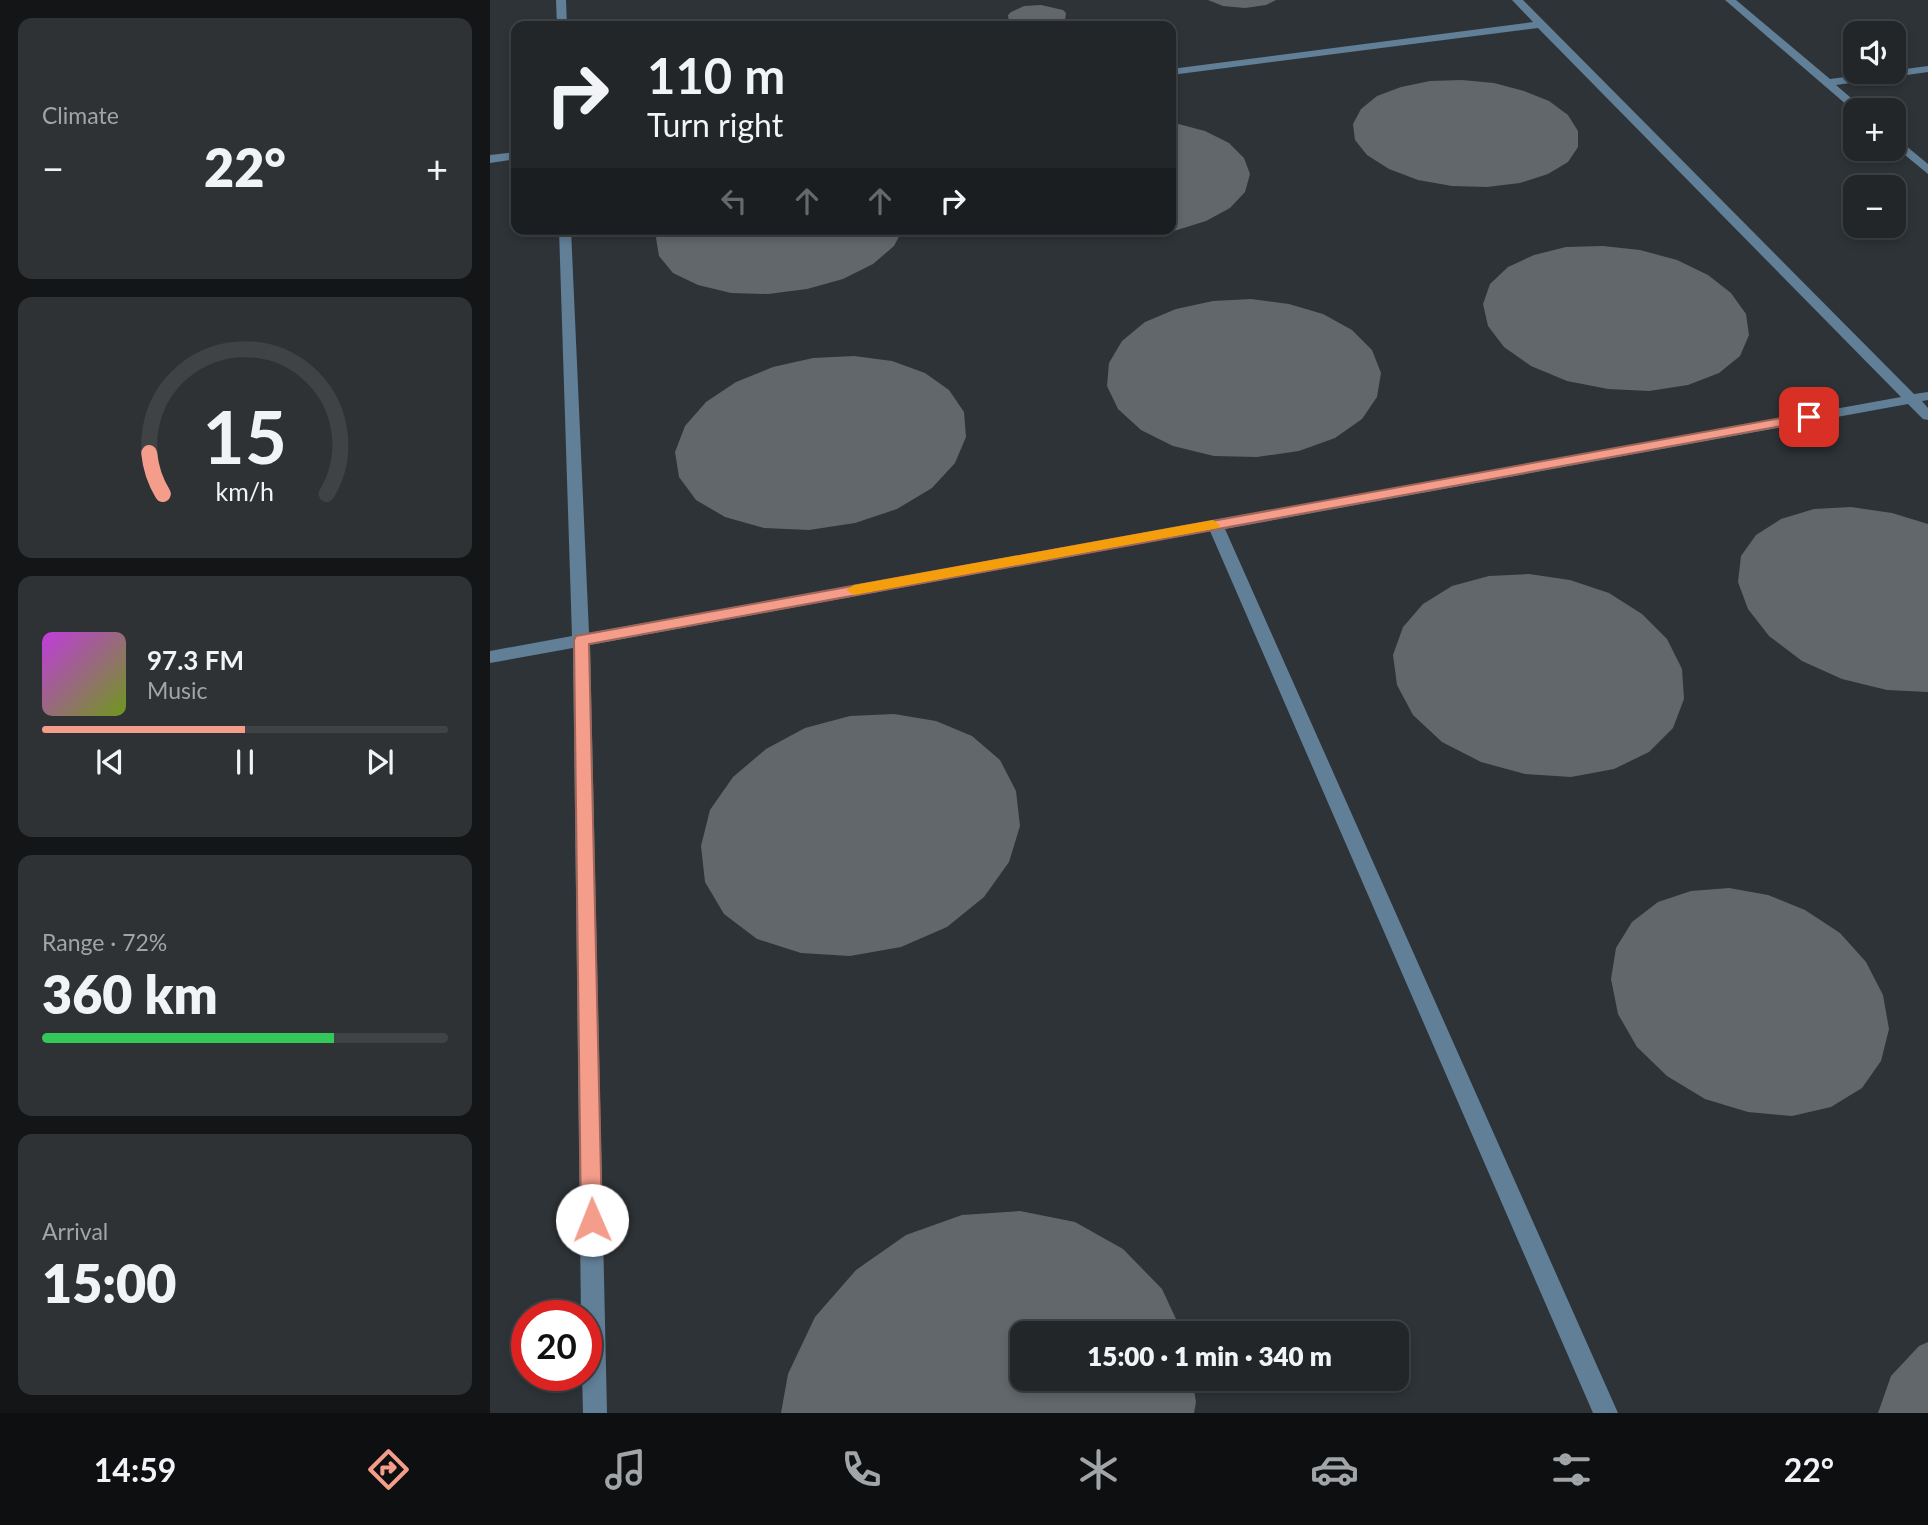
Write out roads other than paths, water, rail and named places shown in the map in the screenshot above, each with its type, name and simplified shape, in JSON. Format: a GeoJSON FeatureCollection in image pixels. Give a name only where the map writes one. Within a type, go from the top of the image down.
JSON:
{"type":"FeatureCollection","features":[{"type":"Feature","properties":{"kind":"lane"},"geometry":{"type":"LineString","coordinates":[[561,0],[562,21]]}},
{"type":"Feature","properties":{"kind":"lane"},"geometry":{"type":"LineString","coordinates":[[1517,0],[1920,398],[1928,416]]}},
{"type":"Feature","properties":{"kind":"lane"},"geometry":{"type":"LineString","coordinates":[[1730,0],[1845,98]]}},
{"type":"Feature","properties":{"kind":"lane"},"geometry":{"type":"LineString","coordinates":[[1176,71],[1541,24]]}},
{"type":"Feature","properties":{"kind":"lane"},"geometry":{"type":"LineString","coordinates":[[1827,83],[1928,69]]}},
{"type":"Feature","properties":{"kind":"lane"},"geometry":{"type":"LineString","coordinates":[[1906,151],[1928,170]]}},
{"type":"Feature","properties":{"kind":"lane"},"geometry":{"type":"LineString","coordinates":[[490,159],[511,157]]}},
{"type":"Feature","properties":{"kind":"lane"},"geometry":{"type":"LineString","coordinates":[[565,235],[581,640],[595,1413]]}},
{"type":"Feature","properties":{"kind":"lane"},"geometry":{"type":"LineString","coordinates":[[490,657],[1920,398]]}},
{"type":"Feature","properties":{"kind":"lane"},"geometry":{"type":"LineString","coordinates":[[1215,524],[1606,1413]]}}]}
